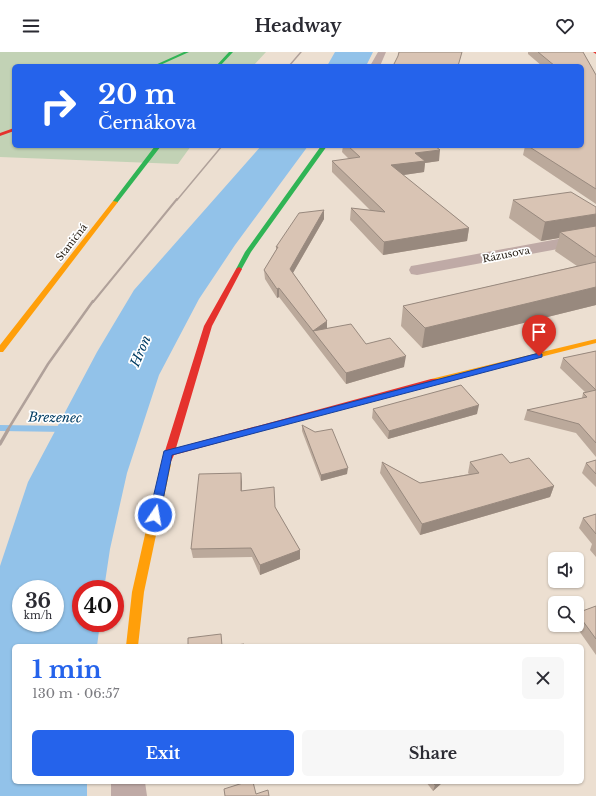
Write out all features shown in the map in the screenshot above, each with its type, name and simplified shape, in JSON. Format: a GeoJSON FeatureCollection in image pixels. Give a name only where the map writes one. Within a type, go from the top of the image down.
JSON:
{"type":"FeatureCollection","features":[{"type":"Feature","properties":{"kind":"street"},"geometry":{"type":"LineString","coordinates":[[160,64],[187,52]]}},
{"type":"Feature","properties":{"kind":"street"},"geometry":{"type":"LineString","coordinates":[[220,64],[231,52]]}},
{"type":"Feature","properties":{"kind":"street"},"geometry":{"type":"LineString","coordinates":[[376,64],[382,52]]}},
{"type":"Feature","properties":{"kind":"street"},"geometry":{"type":"LineString","coordinates":[[0,135],[12,130]]}},
{"type":"Feature","properties":{"kind":"street","name":"Staničná"},"geometry":{"type":"LineString","coordinates":[[0,350],[156,148]]}},
{"type":"Feature","properties":{"kind":"street"},"geometry":{"type":"LineString","coordinates":[[132,644],[138,592],[168,453],[208,326],[248,252],[323,148]]}},
{"type":"Feature","properties":{"kind":"street","name":"Rázusova"},"geometry":{"type":"LineString","coordinates":[[417,270],[596,237]]}},
{"type":"Feature","properties":{"kind":"street"},"geometry":{"type":"LineString","coordinates":[[168,453],[439,380],[596,341]]}},
{"type":"Feature","properties":{"kind":"street"},"geometry":{"type":"LineString","coordinates":[[128,784],[129,796]]}},
{"type":"Feature","properties":{"kind":"green space"},"geometry":{"type":"Polygon","coordinates":[[[0,52],[266,52],[255,64],[12,64],[12,148],[190,148],[178,164],[0,157],[0,52]]]}},
{"type":"Feature","properties":{"kind":"water"},"geometry":{"type":"Polygon","coordinates":[[[335,52],[373,52],[367,64],[328,64],[335,52]]]}},
{"type":"Feature","properties":{"kind":"water","name":"Hron"},"geometry":{"type":"Polygon","coordinates":[[[259,148],[307,148],[235,245],[199,299],[159,375],[127,473],[110,549],[105,580],[72,580],[72,632],[99,632],[97,644],[12,644],[12,784],[87,784],[87,796],[0,796],[0,566],[28,482],[97,352],[134,290],[259,148]]]}},
{"type":"Feature","properties":{"kind":"building"},"geometry":{"type":"Polygon","coordinates":[[[399,52],[462,52],[459,64],[394,64],[399,52]]]}},
{"type":"Feature","properties":{"kind":"building"},"geometry":{"type":"Polygon","coordinates":[[[538,52],[583,52],[596,75],[596,189],[531,148],[584,148],[584,64],[553,64],[538,52]]]}},
{"type":"Feature","properties":{"kind":"building"},"geometry":{"type":"Polygon","coordinates":[[[350,148],[438,148],[440,150],[415,153],[425,161],[391,165],[469,228],[384,242],[351,208],[385,212],[332,161],[360,157],[350,148]]]}},
{"type":"Feature","properties":{"kind":"building"},"geometry":{"type":"Polygon","coordinates":[[[571,192],[596,207],[596,214],[545,222],[513,200],[571,192]]]}},
{"type":"Feature","properties":{"kind":"building"},"geometry":{"type":"Polygon","coordinates":[[[324,210],[290,269],[327,321],[313,331],[279,288],[277,289],[264,270],[278,247],[276,247],[299,213],[324,210]]]}},
{"type":"Feature","properties":{"kind":"building"},"geometry":{"type":"Polygon","coordinates":[[[596,226],[596,257],[560,232],[596,226]]]}},
{"type":"Feature","properties":{"kind":"building"},"geometry":{"type":"Polygon","coordinates":[[[596,262],[596,287],[425,328],[403,306],[596,262]]]}},
{"type":"Feature","properties":{"kind":"building"},"geometry":{"type":"Polygon","coordinates":[[[351,324],[366,344],[390,338],[406,356],[346,373],[313,331],[351,324]]]}},
{"type":"Feature","properties":{"kind":"building"},"geometry":{"type":"Polygon","coordinates":[[[596,351],[596,390],[563,358],[596,351]]]}},
{"type":"Feature","properties":{"kind":"building"},"geometry":{"type":"Polygon","coordinates":[[[461,385],[479,405],[389,431],[373,409],[461,385]]]}},
{"type":"Feature","properties":{"kind":"building"},"geometry":{"type":"Polygon","coordinates":[[[596,390],[596,443],[579,424],[527,410],[587,397],[583,393],[596,390]]]}},
{"type":"Feature","properties":{"kind":"building"},"geometry":{"type":"Polygon","coordinates":[[[302,425],[315,432],[332,429],[348,468],[321,475],[302,425]]]}},
{"type":"Feature","properties":{"kind":"building"},"geometry":{"type":"Polygon","coordinates":[[[502,454],[510,463],[529,458],[554,486],[422,524],[382,462],[420,483],[479,473],[470,462],[502,454]]]}},
{"type":"Feature","properties":{"kind":"building"},"geometry":{"type":"Polygon","coordinates":[[[596,460],[596,474],[586,463],[596,460]]]}},
{"type":"Feature","properties":{"kind":"building"},"geometry":{"type":"Polygon","coordinates":[[[241,473],[241,491],[274,487],[275,507],[300,550],[260,565],[251,548],[191,549],[199,474],[241,473]]]}},
{"type":"Feature","properties":{"kind":"building"},"geometry":{"type":"Polygon","coordinates":[[[596,514],[596,534],[583,518],[596,514]]]}},
{"type":"Feature","properties":{"kind":"building"},"geometry":{"type":"Polygon","coordinates":[[[596,606],[596,639],[584,623],[584,610],[596,606]]]}},
{"type":"Feature","properties":{"kind":"building"},"geometry":{"type":"Polygon","coordinates":[[[221,634],[222,644],[188,644],[188,638],[221,634]]]}},
{"type":"Feature","properties":{"kind":"building"},"geometry":{"type":"Polygon","coordinates":[[[240,784],[254,784],[256,794],[268,790],[269,796],[225,796],[224,789],[240,784]]]}},
{"type":"Feature","properties":{"kind":"waterway","name":"Brezenec"},"geometry":{"type":"LineString","coordinates":[[0,428],[67,429]]}},
{"type":"Feature","properties":{"kind":"railway"},"geometry":{"type":"LineString","coordinates":[[291,64],[301,52]]}},
{"type":"Feature","properties":{"kind":"railway"},"geometry":{"type":"LineString","coordinates":[[177,200],[220,148]]}},
{"type":"Feature","properties":{"kind":"railway"},"geometry":{"type":"LineString","coordinates":[[93,302],[177,199]]}},
{"type":"Feature","properties":{"kind":"railway"},"geometry":{"type":"LineString","coordinates":[[7,431],[48,364],[93,301]]}},
{"type":"Feature","properties":{"kind":"railway"},"geometry":{"type":"LineString","coordinates":[[0,444],[8,430]]}},
{"type":"Feature","properties":{"kind":"traffic: fast"},"geometry":{"type":"LineString","coordinates":[[160,64],[187,52]]}},
{"type":"Feature","properties":{"kind":"traffic: fast"},"geometry":{"type":"LineString","coordinates":[[220,64],[231,52]]}},
{"type":"Feature","properties":{"kind":"traffic: fast"},"geometry":{"type":"LineString","coordinates":[[115,202],[156,148]]}},
{"type":"Feature","properties":{"kind":"traffic: fast"},"geometry":{"type":"LineString","coordinates":[[239,269],[248,252],[323,148]]}},
{"type":"Feature","properties":{"kind":"traffic: slow"},"geometry":{"type":"LineString","coordinates":[[0,350],[115,202]]}},
{"type":"Feature","properties":{"kind":"traffic: slow"},"geometry":{"type":"LineString","coordinates":[[434,381],[596,341]]}},
{"type":"Feature","properties":{"kind":"traffic: slow"},"geometry":{"type":"LineString","coordinates":[[132,644],[138,592],[166,464]]}},
{"type":"Feature","properties":{"kind":"traffic: jam"},"geometry":{"type":"LineString","coordinates":[[0,135],[12,130]]}},
{"type":"Feature","properties":{"kind":"traffic: jam"},"geometry":{"type":"LineString","coordinates":[[166,464],[208,326],[239,269]]}},
{"type":"Feature","properties":{"kind":"traffic: jam"},"geometry":{"type":"LineString","coordinates":[[168,453],[434,381]]}},
{"type":"Feature","properties":{"kind":"route"},"geometry":{"type":"LineString","coordinates":[[155,515],[168,453],[439,380],[539,356]]}}]}
